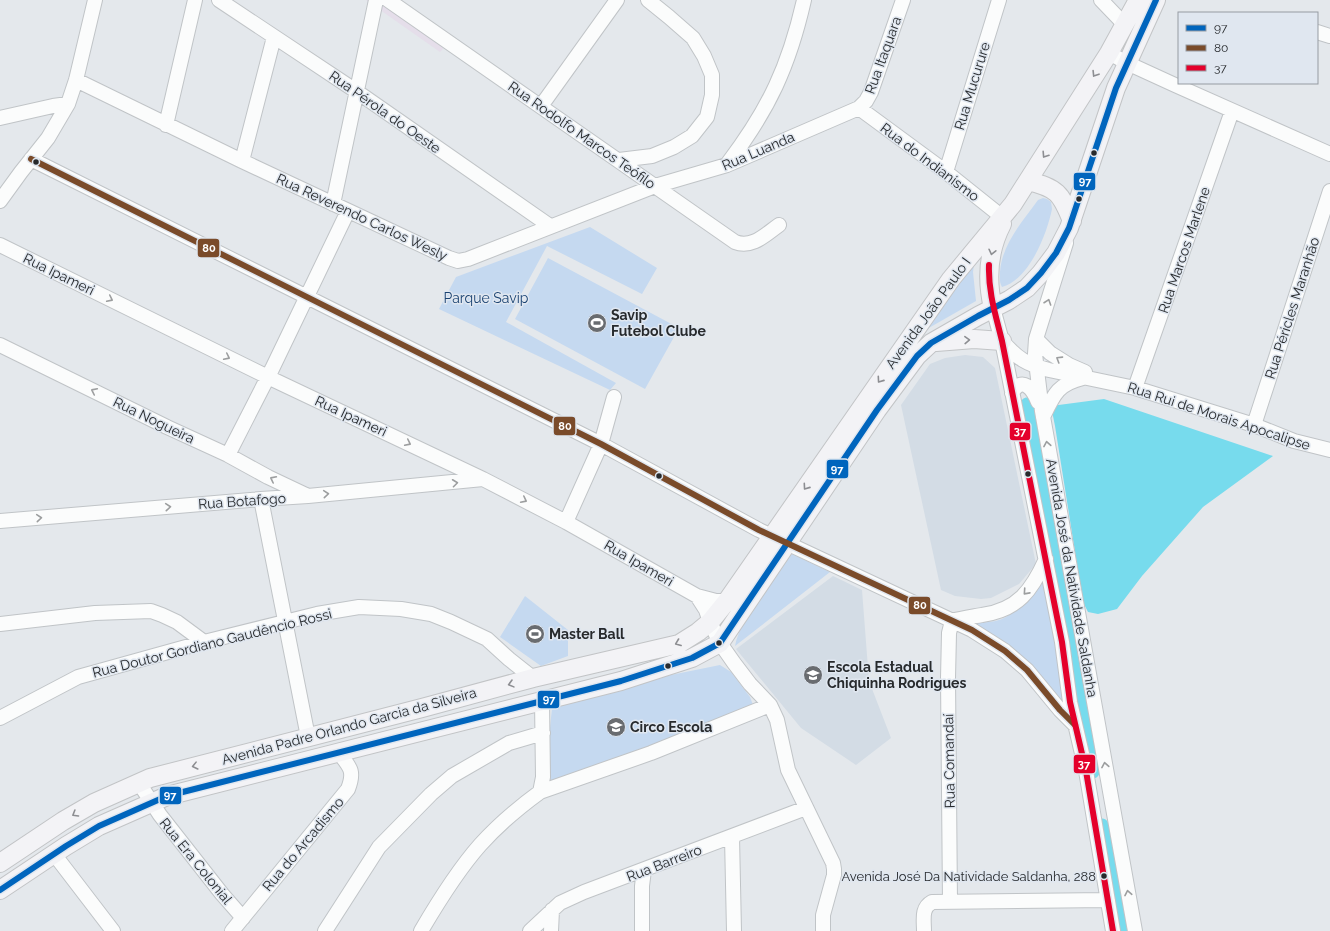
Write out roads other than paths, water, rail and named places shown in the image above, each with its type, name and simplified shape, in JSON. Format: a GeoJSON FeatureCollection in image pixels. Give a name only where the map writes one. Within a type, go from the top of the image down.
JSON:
{"type":"FeatureCollection","features":[{"type":"Feature","properties":{"kind":"main road","name":"Avenida João Paulo I"},"geometry":{"type":"LineString","coordinates":[[720,642],[748,602],[780,539],[950,279],[1007,210],[1028,181],[1109,53],[1138,0]]}},
{"type":"Feature","properties":{"kind":"main road","name":"Avenida João Paulo I"},"geometry":{"type":"LineString","coordinates":[[710,622],[780,539],[917,356],[931,343],[1009,300],[1027,288],[1042,273],[1056,253],[1070,224],[1106,115],[1127,63],[1156,0]]}},
{"type":"Feature","properties":{"kind":"main road"},"geometry":{"type":"LineString","coordinates":[[1028,181],[1045,185],[1058,193],[1066,205],[1070,224]]}},
{"type":"Feature","properties":{"kind":"main road"},"geometry":{"type":"LineString","coordinates":[[993,308],[988,279],[989,262],[993,246],[1007,210]]}},
{"type":"Feature","properties":{"kind":"main road"},"geometry":{"type":"LineString","coordinates":[[931,343],[974,339],[1002,341]]}},
{"type":"Feature","properties":{"kind":"main road","name":"Avenida Padre Orlando Garcia da Silveira"},"geometry":{"type":"LineString","coordinates":[[0,863],[63,821],[94,803],[150,778],[533,678],[678,644],[698,632],[710,622]]}},
{"type":"Feature","properties":{"kind":"main road","name":"Avenida Padre Orlando Garcia da Silveira"},"geometry":{"type":"LineString","coordinates":[[0,890],[99,826],[167,796],[621,681],[692,658],[720,642]]}},
{"type":"Feature","properties":{"kind":"street"},"geometry":{"type":"LineString","coordinates":[[0,201],[48,138],[68,104],[76,80],[95,0]]}},
{"type":"Feature","properties":{"kind":"street"},"geometry":{"type":"LineString","coordinates":[[166,125],[195,0]]}},
{"type":"Feature","properties":{"kind":"street","name":"Rua Pérola do Oeste"},"geometry":{"type":"LineString","coordinates":[[219,0],[356,91],[550,226]]}},
{"type":"Feature","properties":{"kind":"street"},"geometry":{"type":"LineString","coordinates":[[333,204],[376,0]]}},
{"type":"Feature","properties":{"kind":"street","name":"Rua Rodolfo Marcos Teófilo"},"geometry":{"type":"LineString","coordinates":[[388,0],[737,243],[754,243],[779,225]]}},
{"type":"Feature","properties":{"kind":"street"},"geometry":{"type":"LineString","coordinates":[[541,106],[617,0]]}},
{"type":"Feature","properties":{"kind":"street"},"geometry":{"type":"LineString","coordinates":[[619,160],[652,156],[674,147],[692,136],[707,117],[712,95],[712,75],[704,56],[693,38],[648,0]]}},
{"type":"Feature","properties":{"kind":"street"},"geometry":{"type":"LineString","coordinates":[[727,165],[755,127],[780,79],[789,55],[804,0]]}},
{"type":"Feature","properties":{"kind":"street","name":"Rua Itaquara"},"geometry":{"type":"LineString","coordinates":[[859,108],[866,101],[871,92],[903,0]]}},
{"type":"Feature","properties":{"kind":"street","name":"Rua Mucurure"},"geometry":{"type":"LineString","coordinates":[[946,172],[999,0]]}},
{"type":"Feature","properties":{"kind":"street"},"geometry":{"type":"LineString","coordinates":[[1101,0],[1124,25]]}},
{"type":"Feature","properties":{"kind":"street"},"geometry":{"type":"LineString","coordinates":[[1318,32],[1330,36]]}},
{"type":"Feature","properties":{"kind":"street"},"geometry":{"type":"LineString","coordinates":[[242,161],[274,36]]}},
{"type":"Feature","properties":{"kind":"street"},"geometry":{"type":"LineString","coordinates":[[1109,53],[1127,63],[1232,111],[1330,154]]}},
{"type":"Feature","properties":{"kind":"street","name":"Rua Reverendo Carlos Wesly"},"geometry":{"type":"LineString","coordinates":[[76,80],[166,125],[458,261],[468,259],[655,186]]}},
{"type":"Feature","properties":{"kind":"street"},"geometry":{"type":"LineString","coordinates":[[0,118],[68,104]]}},
{"type":"Feature","properties":{"kind":"street","name":"Rua Luanda"},"geometry":{"type":"LineString","coordinates":[[655,186],[727,165],[859,108]]}},
{"type":"Feature","properties":{"kind":"street","name":"Rua do Indianismo"},"geometry":{"type":"LineString","coordinates":[[859,108],[946,172],[1007,210]]}},
{"type":"Feature","properties":{"kind":"street","name":"Rua Marcos Marlene"},"geometry":{"type":"LineString","coordinates":[[1135,388],[1232,111]]}},
{"type":"Feature","properties":{"kind":"street"},"geometry":{"type":"LineString","coordinates":[[31,159],[601,444],[759,530],[972,630],[990,641],[1027,670],[1060,710],[1075,725]]}},
{"type":"Feature","properties":{"kind":"street","name":"Rua Péricles Maranhão"},"geometry":{"type":"LineString","coordinates":[[1254,425],[1330,191]]}},
{"type":"Feature","properties":{"kind":"street"},"geometry":{"type":"LineString","coordinates":[[228,455],[268,377],[348,211]]}},
{"type":"Feature","properties":{"kind":"street","name":"Avenida José da Natividade Saldanha"},"geometry":{"type":"LineString","coordinates":[[1070,224],[1062,260],[1036,339],[1035,366],[1042,414],[1135,931]]}},
{"type":"Feature","properties":{"kind":"street","name":"Rua Ipameri"},"geometry":{"type":"LineString","coordinates":[[0,245],[268,377],[483,479],[566,522],[697,596],[716,602],[748,602]]}},
{"type":"Feature","properties":{"kind":"street","name":"Avenida José da Natividade Saldanha"},"geometry":{"type":"LineString","coordinates":[[993,308],[1002,341],[1062,642],[1070,702],[1086,771],[1113,931]]}},
{"type":"Feature","properties":{"kind":"street","name":"Rua Rui de Morais Apocalipse"},"geometry":{"type":"LineString","coordinates":[[1036,339],[1050,354],[1069,365],[1107,382]]}},
{"type":"Feature","properties":{"kind":"street","name":"Rua Rui de Morais Apocalipse"},"geometry":{"type":"LineString","coordinates":[[1002,341],[1020,358],[1035,366],[1135,388],[1254,425],[1294,441],[1330,450]]}},
{"type":"Feature","properties":{"kind":"street","name":"Rua Nogueira"},"geometry":{"type":"LineString","coordinates":[[0,344],[167,427],[228,455],[268,477],[308,496]]}},
{"type":"Feature","properties":{"kind":"street"},"geometry":{"type":"LineString","coordinates":[[1042,414],[1059,389],[1066,383],[1084,377]]}},
{"type":"Feature","properties":{"kind":"street"},"geometry":{"type":"LineString","coordinates":[[1012,393],[1020,385],[1029,386],[1035,395],[1042,414]]}},
{"type":"Feature","properties":{"kind":"street"},"geometry":{"type":"LineString","coordinates":[[566,522],[601,444],[614,397]]}},
{"type":"Feature","properties":{"kind":"street","name":"Rua Botafogo"},"geometry":{"type":"LineString","coordinates":[[0,521],[308,496],[483,479]]}},
{"type":"Feature","properties":{"kind":"street"},"geometry":{"type":"LineString","coordinates":[[261,499],[308,737]]}},
{"type":"Feature","properties":{"kind":"street"},"geometry":{"type":"LineString","coordinates":[[952,621],[991,613],[1010,606],[1028,591],[1046,559]]}},
{"type":"Feature","properties":{"kind":"street"},"geometry":{"type":"LineString","coordinates":[[697,596],[706,610],[720,642],[750,684],[770,704],[777,720],[788,770],[834,869],[832,886],[823,915],[823,931]]}},
{"type":"Feature","properties":{"kind":"street","name":"Rua Doutor Gordiano Gaudêncio Rossi"},"geometry":{"type":"LineString","coordinates":[[0,718],[78,677],[204,642],[317,614],[360,607],[401,609],[431,614],[451,622],[487,639],[533,678]]}},
{"type":"Feature","properties":{"kind":"street"},"geometry":{"type":"LineString","coordinates":[[0,624],[95,613],[151,611],[177,622],[204,642]]}},
{"type":"Feature","properties":{"kind":"street","name":"Rua Comandaí"},"geometry":{"type":"LineString","coordinates":[[950,902],[948,678],[949,633],[952,621]]}},
{"type":"Feature","properties":{"kind":"street"},"geometry":{"type":"LineString","coordinates":[[540,792],[543,777],[542,701]]}},
{"type":"Feature","properties":{"kind":"street"},"geometry":{"type":"LineString","coordinates":[[421,931],[454,879],[479,845],[508,817],[540,792],[657,751],[770,704]]}},
{"type":"Feature","properties":{"kind":"street"},"geometry":{"type":"LineString","coordinates":[[325,931],[379,847],[431,794],[452,776],[494,751],[513,741],[543,734]]}},
{"type":"Feature","properties":{"kind":"street","name":"Rua do Arcadismo"},"geometry":{"type":"LineString","coordinates":[[232,931],[348,789],[353,777],[349,764],[339,753]]}},
{"type":"Feature","properties":{"kind":"street","name":"Rua Era Colonial"},"geometry":{"type":"LineString","coordinates":[[139,783],[151,802],[242,918]]}},
{"type":"Feature","properties":{"kind":"street","name":"Rua Barreiro"},"geometry":{"type":"LineString","coordinates":[[530,931],[560,903],[584,892],[806,808]]}},
{"type":"Feature","properties":{"kind":"street"},"geometry":{"type":"LineString","coordinates":[[732,837],[734,931]]}},
{"type":"Feature","properties":{"kind":"street"},"geometry":{"type":"LineString","coordinates":[[54,854],[113,931]]}},
{"type":"Feature","properties":{"kind":"street"},"geometry":{"type":"LineString","coordinates":[[642,931],[642,886],[644,870]]}},
{"type":"Feature","properties":{"kind":"street"},"geometry":{"type":"LineString","coordinates":[[924,931],[925,908],[932,902],[1108,900]]}},
{"type":"Feature","properties":{"kind":"street"},"geometry":{"type":"LineString","coordinates":[[552,910],[552,931]]}},
{"type":"Feature","properties":{"kind":"water"},"geometry":{"type":"Polygon","coordinates":[[[1104,399],[1273,456],[1203,507],[1142,576],[1117,609],[1098,614],[1088,612],[1083,602],[1051,406],[1104,399]]]}},
{"type":"Feature","properties":{"kind":"waterway"},"geometry":{"type":"LineString","coordinates":[[1027,404],[1093,772]]}},
{"type":"Feature","properties":{"kind":"waterway"},"geometry":{"type":"LineString","coordinates":[[1102,825],[1123,931]]}},
{"type":"Feature","properties":{"kind":"place","name":"Savip Futebol Clube"},"geometry":{"type":"Point","coordinates":[597,323]}},
{"type":"Feature","properties":{"kind":"place","name":"Master Ball"},"geometry":{"type":"Point","coordinates":[535,634]}},
{"type":"Feature","properties":{"kind":"place","name":"Escola Estadual Chiquinha Rodrigues"},"geometry":{"type":"Point","coordinates":[813,675]}},
{"type":"Feature","properties":{"kind":"place","name":"Circo Escola"},"geometry":{"type":"Point","coordinates":[616,727]}},
{"type":"Feature","properties":{"kind":"place","name":"Avenida José Da Natividade Saldanha, 288"},"geometry":{"type":"Point","coordinates":[1104,876]}},
{"type":"Feature","properties":{"kind":"park label","name":"Parque Savip"},"geometry":{"type":"Point","coordinates":[486,298]}}]}
